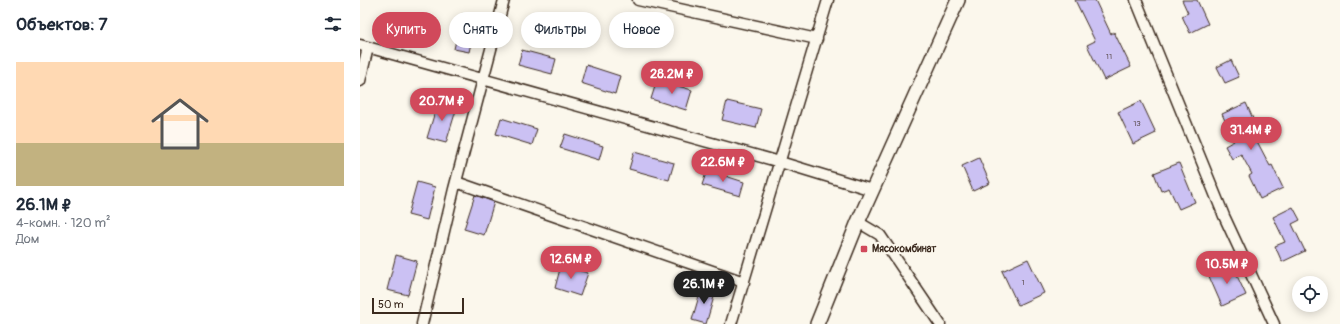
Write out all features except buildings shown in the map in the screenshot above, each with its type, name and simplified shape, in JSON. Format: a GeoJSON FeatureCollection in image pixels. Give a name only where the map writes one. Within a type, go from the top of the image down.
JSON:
{"type":"FeatureCollection","features":[{"type":"Feature","properties":{"kind":"street"},"geometry":{"type":"LineString","coordinates":[[422,324],[456,182],[504,0]]}},
{"type":"Feature","properties":{"kind":"street"},"geometry":{"type":"LineString","coordinates":[[638,0],[816,39]]}},
{"type":"Feature","properties":{"kind":"street"},"geometry":{"type":"LineString","coordinates":[[731,324],[828,0]]}},
{"type":"Feature","properties":{"kind":"street"},"geometry":{"type":"LineString","coordinates":[[817,324],[858,222],[958,0]]}},
{"type":"Feature","properties":{"kind":"street"},"geometry":{"type":"LineString","coordinates":[[1136,0],[1224,216],[1274,324]]}},
{"type":"Feature","properties":{"kind":"street"},"geometry":{"type":"LineString","coordinates":[[360,82],[364,46],[780,162],[872,190]]}},
{"type":"Feature","properties":{"kind":"street"},"geometry":{"type":"LineString","coordinates":[[456,182],[744,282]]}},
{"type":"Feature","properties":{"kind":"street"},"geometry":{"type":"LineString","coordinates":[[858,222],[880,235],[940,324]]}},
{"type":"Feature","properties":{"kind":"place","name":"Мясокомбинат"},"geometry":{"type":"Point","coordinates":[864,249]}}]}
